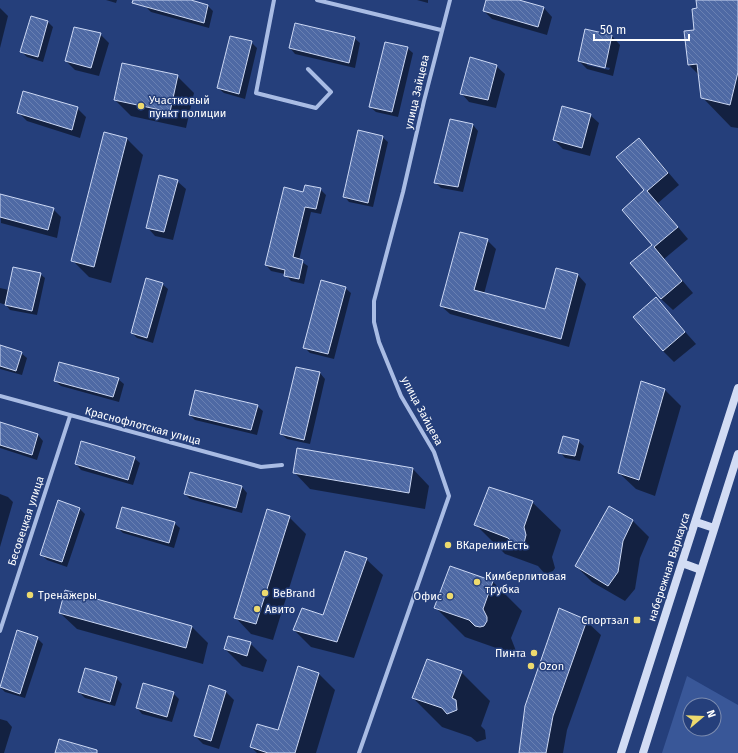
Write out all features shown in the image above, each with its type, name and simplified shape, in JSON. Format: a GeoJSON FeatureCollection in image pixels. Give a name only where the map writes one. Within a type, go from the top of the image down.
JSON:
{"type":"FeatureCollection","features":[{"type":"Feature","properties":{"kind":"main road","name":"набережная Варкауса"},"geometry":{"type":"LineString","coordinates":[[621,753],[738,388]]}},
{"type":"Feature","properties":{"kind":"main road"},"geometry":{"type":"LineString","coordinates":[[643,753],[738,454]]}},
{"type":"Feature","properties":{"kind":"main road"},"geometry":{"type":"LineString","coordinates":[[696,522],[714,528]]}},
{"type":"Feature","properties":{"kind":"main road"},"geometry":{"type":"LineString","coordinates":[[682,563],[701,570]]}},
{"type":"Feature","properties":{"kind":"street"},"geometry":{"type":"LineString","coordinates":[[274,0],[256,93],[316,108],[331,92],[308,69]]}},
{"type":"Feature","properties":{"kind":"street"},"geometry":{"type":"LineString","coordinates":[[317,0],[441,30]]}},
{"type":"Feature","properties":{"kind":"street"},"geometry":{"type":"LineString","coordinates":[[340,5],[341,0]]}},
{"type":"Feature","properties":{"kind":"street","name":"улица Зайцева"},"geometry":{"type":"LineString","coordinates":[[359,753],[449,496],[434,452],[401,396],[379,342],[374,322],[374,301],[404,192],[441,30],[450,0]]}},
{"type":"Feature","properties":{"kind":"street","name":"Краснофлотская улица"},"geometry":{"type":"LineString","coordinates":[[0,396],[261,467],[282,465]]}},
{"type":"Feature","properties":{"kind":"street","name":"Бесовецкая улица"},"geometry":{"type":"LineString","coordinates":[[0,631],[70,416]]}},
{"type":"Feature","properties":{"kind":"shaded area"},"geometry":{"type":"Polygon","coordinates":[[[687,676],[738,705],[738,753],[662,753],[687,676]]]}},
{"type":"Feature","properties":{"kind":"building"},"geometry":{"type":"Polygon","coordinates":[[[133,0],[191,0],[208,5],[204,23],[132,3],[133,0]]]}},
{"type":"Feature","properties":{"kind":"building"},"geometry":{"type":"Polygon","coordinates":[[[486,0],[519,0],[544,7],[538,27],[483,11],[486,0]]]}},
{"type":"Feature","properties":{"kind":"building"},"geometry":{"type":"Polygon","coordinates":[[[696,0],[738,0],[738,72],[730,105],[701,98],[697,64],[688,65],[684,31],[694,30],[692,9],[697,8],[696,0]]]}},
{"type":"Feature","properties":{"kind":"building"},"geometry":{"type":"Polygon","coordinates":[[[31,16],[48,21],[38,57],[20,52],[31,16]]]}},
{"type":"Feature","properties":{"kind":"building"},"geometry":{"type":"Polygon","coordinates":[[[295,23],[355,37],[349,63],[289,48],[295,23]]]}},
{"type":"Feature","properties":{"kind":"building"},"geometry":{"type":"Polygon","coordinates":[[[74,27],[101,33],[91,68],[65,61],[74,27]]]}},
{"type":"Feature","properties":{"kind":"building"},"geometry":{"type":"Polygon","coordinates":[[[585,29],[612,35],[605,68],[578,61],[585,29]]]}},
{"type":"Feature","properties":{"kind":"building"},"geometry":{"type":"Polygon","coordinates":[[[230,36],[252,41],[239,94],[217,88],[230,36]]]}},
{"type":"Feature","properties":{"kind":"building"},"geometry":{"type":"Polygon","coordinates":[[[385,42],[408,47],[392,112],[369,107],[385,42]]]}},
{"type":"Feature","properties":{"kind":"building"},"geometry":{"type":"Polygon","coordinates":[[[470,57],[497,65],[488,100],[460,94],[470,57]]]}},
{"type":"Feature","properties":{"kind":"building"},"geometry":{"type":"Polygon","coordinates":[[[122,63],[178,75],[170,112],[114,100],[122,63]]]}},
{"type":"Feature","properties":{"kind":"building"},"geometry":{"type":"Polygon","coordinates":[[[23,91],[78,107],[72,130],[17,113],[23,91]]]}},
{"type":"Feature","properties":{"kind":"building"},"geometry":{"type":"Polygon","coordinates":[[[562,106],[591,114],[582,148],[553,140],[562,106]]]}},
{"type":"Feature","properties":{"kind":"building"},"geometry":{"type":"Polygon","coordinates":[[[450,119],[473,124],[458,187],[434,183],[450,119]]]}},
{"type":"Feature","properties":{"kind":"building"},"geometry":{"type":"Polygon","coordinates":[[[358,130],[383,136],[368,203],[343,197],[358,130]]]}},
{"type":"Feature","properties":{"kind":"building"},"geometry":{"type":"Polygon","coordinates":[[[104,132],[127,138],[94,267],[71,261],[104,132]]]}},
{"type":"Feature","properties":{"kind":"building"},"geometry":{"type":"Polygon","coordinates":[[[639,138],[668,173],[647,191],[678,227],[654,247],[682,281],[661,299],[630,263],[652,245],[622,210],[644,190],[616,157],[639,138]]]}},
{"type":"Feature","properties":{"kind":"building"},"geometry":{"type":"Polygon","coordinates":[[[159,175],[178,180],[164,232],[146,228],[159,175]]]}},
{"type":"Feature","properties":{"kind":"building"},"geometry":{"type":"Polygon","coordinates":[[[305,185],[321,188],[316,209],[305,207],[293,257],[303,260],[299,279],[284,276],[285,270],[265,265],[284,187],[303,192],[305,185]]]}},
{"type":"Feature","properties":{"kind":"building"},"geometry":{"type":"Polygon","coordinates":[[[0,194],[54,208],[48,230],[0,217],[0,194]]]}},
{"type":"Feature","properties":{"kind":"building"},"geometry":{"type":"Polygon","coordinates":[[[460,232],[488,239],[474,290],[545,309],[556,268],[578,274],[561,339],[440,306],[460,232]]]}},
{"type":"Feature","properties":{"kind":"building"},"geometry":{"type":"Polygon","coordinates":[[[13,267],[41,273],[32,311],[5,305],[13,267]]]}},
{"type":"Feature","properties":{"kind":"building"},"geometry":{"type":"Polygon","coordinates":[[[146,278],[163,283],[147,338],[131,333],[146,278]]]}},
{"type":"Feature","properties":{"kind":"building"},"geometry":{"type":"Polygon","coordinates":[[[321,280],[346,287],[328,354],[303,348],[321,280]]]}},
{"type":"Feature","properties":{"kind":"building"},"geometry":{"type":"Polygon","coordinates":[[[656,297],[685,332],[663,351],[633,317],[656,297]]]}},
{"type":"Feature","properties":{"kind":"building"},"geometry":{"type":"Polygon","coordinates":[[[0,345],[22,352],[16,371],[0,366],[0,345]]]}},
{"type":"Feature","properties":{"kind":"building"},"geometry":{"type":"Polygon","coordinates":[[[59,362],[119,378],[113,397],[54,381],[59,362]]]}},
{"type":"Feature","properties":{"kind":"building"},"geometry":{"type":"Polygon","coordinates":[[[296,367],[320,372],[304,440],[280,434],[296,367]]]}},
{"type":"Feature","properties":{"kind":"building"},"geometry":{"type":"Polygon","coordinates":[[[641,381],[665,389],[639,480],[618,473],[641,381]]]}},
{"type":"Feature","properties":{"kind":"building"},"geometry":{"type":"Polygon","coordinates":[[[195,390],[258,405],[251,430],[189,415],[195,390]]]}},
{"type":"Feature","properties":{"kind":"building"},"geometry":{"type":"Polygon","coordinates":[[[0,422],[38,434],[32,455],[0,445],[0,422]]]}},
{"type":"Feature","properties":{"kind":"building"},"geometry":{"type":"Polygon","coordinates":[[[563,436],[579,440],[575,456],[558,453],[563,436]]]}},
{"type":"Feature","properties":{"kind":"building"},"geometry":{"type":"Polygon","coordinates":[[[81,441],[135,457],[128,480],[75,464],[81,441]]]}},
{"type":"Feature","properties":{"kind":"building"},"geometry":{"type":"Polygon","coordinates":[[[297,448],[413,468],[409,493],[293,473],[297,448]]]}},
{"type":"Feature","properties":{"kind":"building"},"geometry":{"type":"Polygon","coordinates":[[[190,472],[242,486],[236,508],[184,494],[190,472]]]}},
{"type":"Feature","properties":{"kind":"building"},"geometry":{"type":"Polygon","coordinates":[[[489,487],[533,501],[524,527],[526,535],[524,543],[515,545],[508,538],[474,525],[489,487]]]}},
{"type":"Feature","properties":{"kind":"building"},"geometry":{"type":"Polygon","coordinates":[[[58,500],[80,508],[62,562],[40,555],[58,500]]]}},
{"type":"Feature","properties":{"kind":"building"},"geometry":{"type":"Polygon","coordinates":[[[609,506],[633,520],[623,541],[618,572],[608,586],[575,566],[609,506]]]}},
{"type":"Feature","properties":{"kind":"building"},"geometry":{"type":"Polygon","coordinates":[[[122,507],[175,522],[169,543],[116,528],[122,507]]]}},
{"type":"Feature","properties":{"kind":"building"},"geometry":{"type":"Polygon","coordinates":[[[267,509],[290,516],[256,624],[234,618],[267,509]]]}},
{"type":"Feature","properties":{"kind":"building"},"geometry":{"type":"Polygon","coordinates":[[[345,551],[367,558],[337,642],[293,630],[302,608],[323,615],[345,551]]]}},
{"type":"Feature","properties":{"kind":"building"},"geometry":{"type":"Polygon","coordinates":[[[450,566],[493,581],[483,609],[487,617],[487,621],[484,626],[475,626],[469,620],[434,608],[450,566]]]}},
{"type":"Feature","properties":{"kind":"building"},"geometry":{"type":"Polygon","coordinates":[[[65,590],[192,626],[186,648],[59,613],[65,590]]]}},
{"type":"Feature","properties":{"kind":"building"},"geometry":{"type":"Polygon","coordinates":[[[559,608],[587,620],[553,716],[546,753],[519,753],[525,706],[559,608]]]}},
{"type":"Feature","properties":{"kind":"building"},"geometry":{"type":"Polygon","coordinates":[[[17,630],[38,637],[20,694],[0,687],[17,630]]]}},
{"type":"Feature","properties":{"kind":"building"},"geometry":{"type":"Polygon","coordinates":[[[228,636],[251,642],[247,656],[224,649],[228,636]]]}},
{"type":"Feature","properties":{"kind":"building"},"geometry":{"type":"Polygon","coordinates":[[[427,659],[462,671],[452,698],[456,700],[457,710],[447,714],[442,708],[412,698],[427,659]]]}},
{"type":"Feature","properties":{"kind":"building"},"geometry":{"type":"Polygon","coordinates":[[[298,666],[319,673],[295,753],[268,753],[250,747],[257,724],[278,730],[298,666]]]}},
{"type":"Feature","properties":{"kind":"building"},"geometry":{"type":"Polygon","coordinates":[[[85,668],[117,677],[110,702],[78,692],[85,668]]]}},
{"type":"Feature","properties":{"kind":"building"},"geometry":{"type":"Polygon","coordinates":[[[143,683],[174,692],[167,717],[136,708],[143,683]]]}},
{"type":"Feature","properties":{"kind":"building"},"geometry":{"type":"Polygon","coordinates":[[[209,685],[226,691],[211,741],[194,736],[209,685]]]}},
{"type":"Feature","properties":{"kind":"building"},"geometry":{"type":"Polygon","coordinates":[[[59,739],[97,750],[97,753],[55,753],[59,739]]]}},
{"type":"Feature","properties":{"kind":"place","name":"Участковый пункт полиции"},"geometry":{"type":"Point","coordinates":[141,106]}},
{"type":"Feature","properties":{"kind":"place","name":"ВКарелииЕсть"},"geometry":{"type":"Point","coordinates":[448,545]}},
{"type":"Feature","properties":{"kind":"place","name":"Кимберлитовая трубка"},"geometry":{"type":"Point","coordinates":[477,582]}},
{"type":"Feature","properties":{"kind":"place","name":"BeBrand"},"geometry":{"type":"Point","coordinates":[265,593]}},
{"type":"Feature","properties":{"kind":"place","name":"Тренажеры"},"geometry":{"type":"Point","coordinates":[30,595]}},
{"type":"Feature","properties":{"kind":"place","name":"Офис"},"geometry":{"type":"Point","coordinates":[450,596]}},
{"type":"Feature","properties":{"kind":"place","name":"Авито"},"geometry":{"type":"Point","coordinates":[257,609]}},
{"type":"Feature","properties":{"kind":"place","name":"Спортзал"},"geometry":{"type":"Point","coordinates":[637,620]}},
{"type":"Feature","properties":{"kind":"place","name":"Пинта"},"geometry":{"type":"Point","coordinates":[534,653]}},
{"type":"Feature","properties":{"kind":"place","name":"Ozon"},"geometry":{"type":"Point","coordinates":[531,666]}}]}
